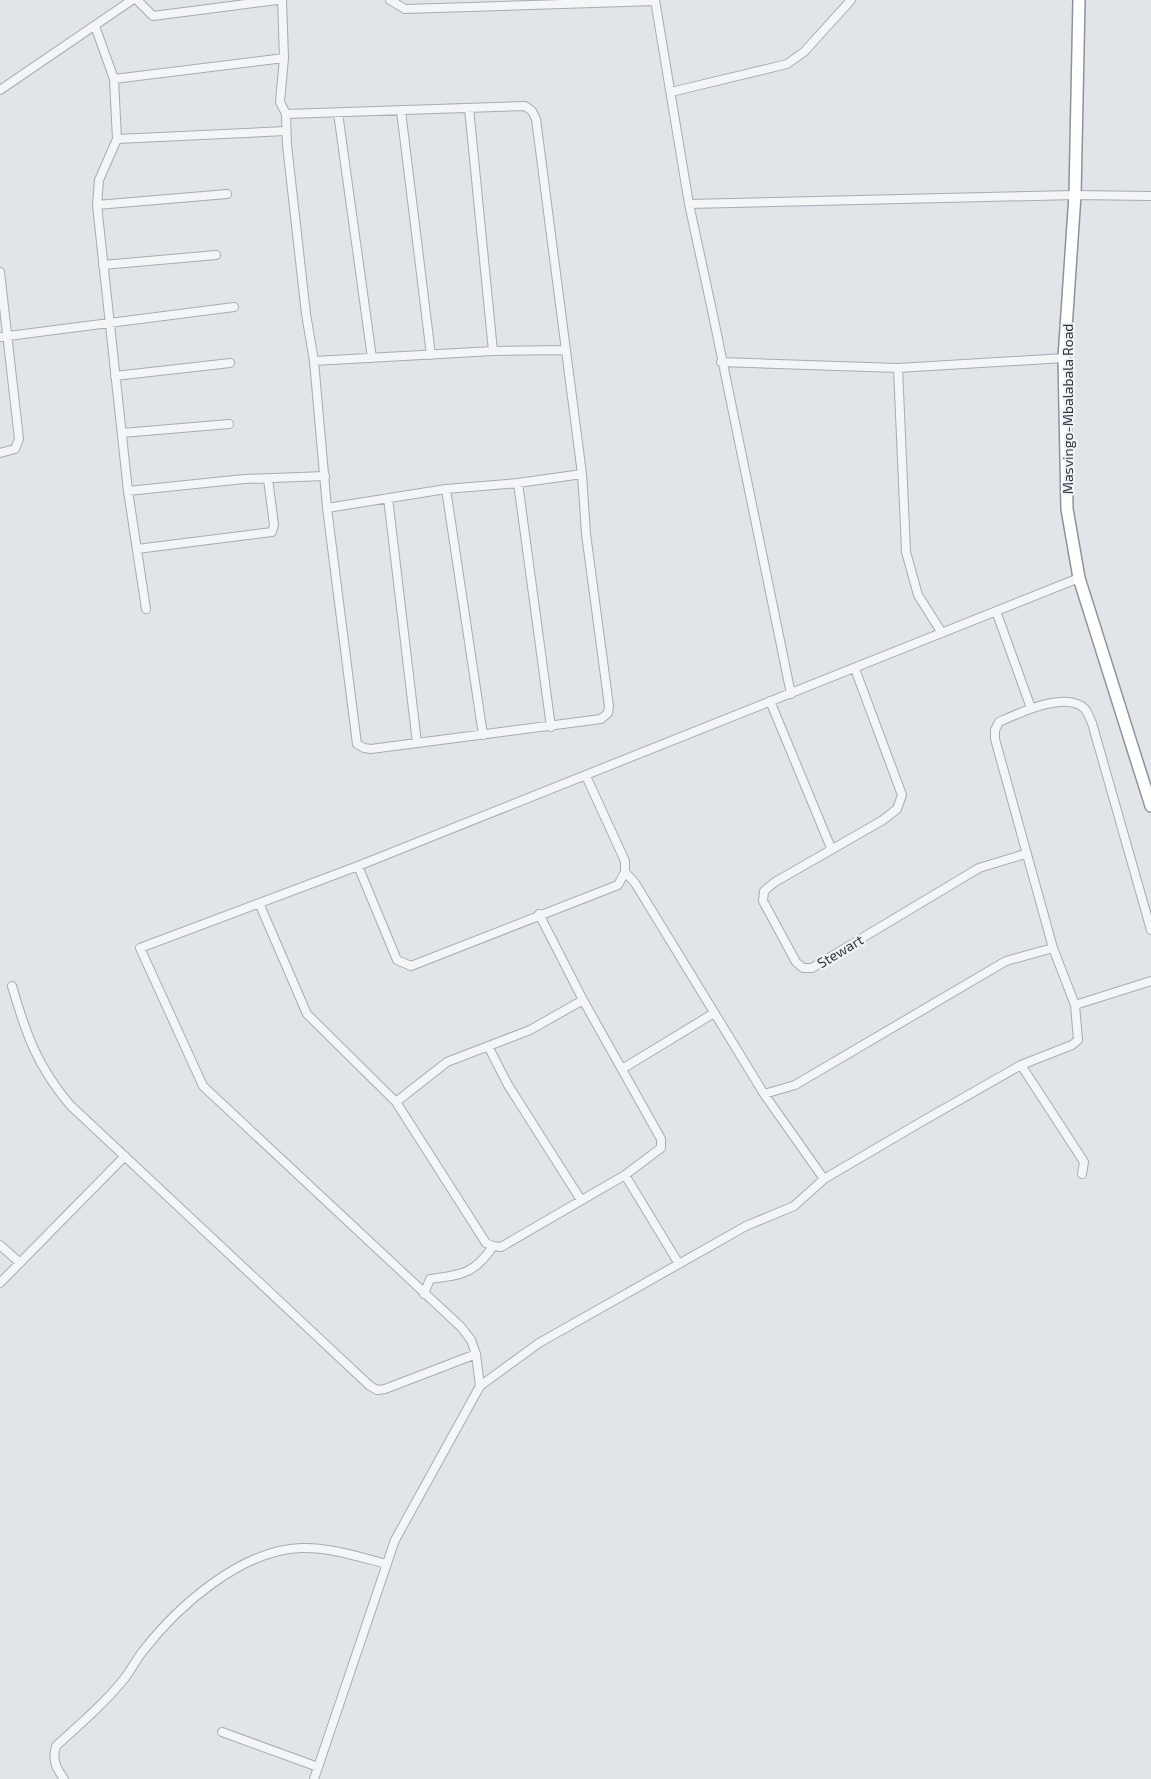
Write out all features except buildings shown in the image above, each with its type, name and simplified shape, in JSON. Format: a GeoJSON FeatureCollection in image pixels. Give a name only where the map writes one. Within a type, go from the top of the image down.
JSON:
{"type":"FeatureCollection","features":[{"type":"Feature","properties":{"kind":"highway","name":"Masvingo-Mbalabala Road"},"geometry":{"type":"LineString","coordinates":[[1079,0],[1074,195],[1064,358],[1067,509],[1079,578],[1151,806]]}},
{"type":"Feature","properties":{"kind":"street"},"geometry":{"type":"LineString","coordinates":[[0,90],[132,0]]}},
{"type":"Feature","properties":{"kind":"street"},"geometry":{"type":"LineString","coordinates":[[137,0],[154,16],[277,0]]}},
{"type":"Feature","properties":{"kind":"street"},"geometry":{"type":"LineString","coordinates":[[282,0],[284,58],[280,102],[286,114],[286,131],[306,314],[314,360],[327,508],[358,744],[364,748],[371,749],[601,719],[608,713],[610,706],[586,534],[582,474],[536,120],[532,111],[526,106],[286,114]]}},
{"type":"Feature","properties":{"kind":"street"},"geometry":{"type":"LineString","coordinates":[[390,0],[405,9],[655,1],[689,204],[790,694]]}},
{"type":"Feature","properties":{"kind":"street"},"geometry":{"type":"LineString","coordinates":[[671,92],[787,64],[804,52],[851,0]]}},
{"type":"Feature","properties":{"kind":"street"},"geometry":{"type":"LineString","coordinates":[[95,26],[114,79],[117,139],[98,180],[96,205],[128,491],[146,609]]}},
{"type":"Feature","properties":{"kind":"street"},"geometry":{"type":"LineString","coordinates":[[114,79],[284,58]]}},
{"type":"Feature","properties":{"kind":"street"},"geometry":{"type":"LineString","coordinates":[[469,108],[494,351]]}},
{"type":"Feature","properties":{"kind":"street"},"geometry":{"type":"LineString","coordinates":[[401,111],[432,354]]}},
{"type":"Feature","properties":{"kind":"street"},"geometry":{"type":"LineString","coordinates":[[338,113],[372,358]]}},
{"type":"Feature","properties":{"kind":"street"},"geometry":{"type":"LineString","coordinates":[[117,139],[286,131]]}},
{"type":"Feature","properties":{"kind":"street"},"geometry":{"type":"LineString","coordinates":[[96,205],[227,194]]}},
{"type":"Feature","properties":{"kind":"street"},"geometry":{"type":"LineString","coordinates":[[689,204],[1074,195],[1151,196]]}},
{"type":"Feature","properties":{"kind":"street"},"geometry":{"type":"LineString","coordinates":[[103,265],[216,255]]}},
{"type":"Feature","properties":{"kind":"street"},"geometry":{"type":"LineString","coordinates":[[0,272],[4,337],[19,439],[15,449],[0,453]]}},
{"type":"Feature","properties":{"kind":"street"},"geometry":{"type":"LineString","coordinates":[[4,337],[234,307]]}},
{"type":"Feature","properties":{"kind":"street"},"geometry":{"type":"LineString","coordinates":[[314,360],[494,351],[566,350]]}},
{"type":"Feature","properties":{"kind":"street"},"geometry":{"type":"LineString","coordinates":[[721,362],[898,368],[1064,358]]}},
{"type":"Feature","properties":{"kind":"street"},"geometry":{"type":"LineString","coordinates":[[115,376],[230,364]]}},
{"type":"Feature","properties":{"kind":"street"},"geometry":{"type":"LineString","coordinates":[[898,368],[906,552],[918,595],[942,633]]}},
{"type":"Feature","properties":{"kind":"street"},"geometry":{"type":"LineString","coordinates":[[122,432],[229,424]]}},
{"type":"Feature","properties":{"kind":"street"},"geometry":{"type":"LineString","coordinates":[[327,508],[446,489],[518,483],[582,474]]}},
{"type":"Feature","properties":{"kind":"street"},"geometry":{"type":"LineString","coordinates":[[128,491],[324,476]]}},
{"type":"Feature","properties":{"kind":"street"},"geometry":{"type":"LineString","coordinates":[[137,549],[272,532],[274,525],[268,479]]}},
{"type":"Feature","properties":{"kind":"street"},"geometry":{"type":"LineString","coordinates":[[518,483],[551,727]]}},
{"type":"Feature","properties":{"kind":"street"},"geometry":{"type":"LineString","coordinates":[[446,489],[483,735]]}},
{"type":"Feature","properties":{"kind":"street"},"geometry":{"type":"LineString","coordinates":[[388,498],[417,744]]}},
{"type":"Feature","properties":{"kind":"street"},"geometry":{"type":"LineString","coordinates":[[480,1386],[476,1354],[471,1340],[461,1327],[203,1086],[140,948],[358,866],[1079,578]]}},
{"type":"Feature","properties":{"kind":"street"},"geometry":{"type":"LineString","coordinates":[[996,611],[1032,708]]}},
{"type":"Feature","properties":{"kind":"street"},"geometry":{"type":"LineString","coordinates":[[770,702],[832,848],[882,820],[897,809],[902,795],[855,669]]}},
{"type":"Feature","properties":{"kind":"street"},"geometry":{"type":"LineString","coordinates":[[314,1779],[395,1540],[480,1386],[539,1343],[746,1226],[794,1206],[824,1179],[1021,1065],[1072,1045],[1078,1040],[1075,1005],[1052,948],[995,739],[995,730],[999,722],[1032,708],[1068,701],[1084,708],[1092,723],[1151,930]]}},
{"type":"Feature","properties":{"kind":"street"},"geometry":{"type":"LineString","coordinates":[[358,866],[397,960],[411,966],[539,914],[618,885],[625,872],[624,861],[586,776]]}},
{"type":"Feature","properties":{"kind":"street","name":"Stewart"},"geometry":{"type":"LineString","coordinates":[[832,848],[775,882],[764,891],[763,901],[796,962],[803,968],[812,968],[979,868],[1026,854]]}},
{"type":"Feature","properties":{"kind":"street"},"geometry":{"type":"LineString","coordinates":[[625,872],[635,883],[764,1094],[824,1179]]}},
{"type":"Feature","properties":{"kind":"street"},"geometry":{"type":"LineString","coordinates":[[259,903],[308,1014],[396,1102],[486,1243],[501,1247],[625,1175],[662,1148],[661,1138],[583,1000],[539,914]]}},
{"type":"Feature","properties":{"kind":"street"},"geometry":{"type":"LineString","coordinates":[[764,1094],[795,1086],[1006,961],[1052,948]]}},
{"type":"Feature","properties":{"kind":"street"},"geometry":{"type":"LineString","coordinates":[[1075,1005],[1151,981]]}},
{"type":"Feature","properties":{"kind":"street"},"geometry":{"type":"LineString","coordinates":[[12,986],[34,1054],[54,1087],[70,1105],[370,1386],[377,1390],[386,1389],[476,1354]]}},
{"type":"Feature","properties":{"kind":"street"},"geometry":{"type":"LineString","coordinates":[[396,1102],[447,1062],[530,1030],[583,1000]]}},
{"type":"Feature","properties":{"kind":"street"},"geometry":{"type":"LineString","coordinates":[[622,1069],[714,1013]]}},
{"type":"Feature","properties":{"kind":"street"},"geometry":{"type":"LineString","coordinates":[[488,1046],[508,1085],[581,1200]]}},
{"type":"Feature","properties":{"kind":"street"},"geometry":{"type":"LineString","coordinates":[[1021,1065],[1084,1162],[1082,1174]]}},
{"type":"Feature","properties":{"kind":"street"},"geometry":{"type":"LineString","coordinates":[[0,1283],[125,1156]]}},
{"type":"Feature","properties":{"kind":"street"},"geometry":{"type":"LineString","coordinates":[[625,1175],[679,1264]]}},
{"type":"Feature","properties":{"kind":"street"},"geometry":{"type":"LineString","coordinates":[[0,1245],[20,1264]]}},
{"type":"Feature","properties":{"kind":"street"},"geometry":{"type":"LineString","coordinates":[[424,1294],[430,1279],[462,1275],[484,1261],[493,1246]]}},
{"type":"Feature","properties":{"kind":"street"},"geometry":{"type":"LineString","coordinates":[[64,1779],[57,1769],[54,1760],[56,1746],[123,1680],[143,1651],[171,1619],[221,1578],[260,1556],[300,1548],[321,1549],[387,1564]]}},
{"type":"Feature","properties":{"kind":"street"},"geometry":{"type":"LineString","coordinates":[[222,1732],[318,1767]]}}]}
